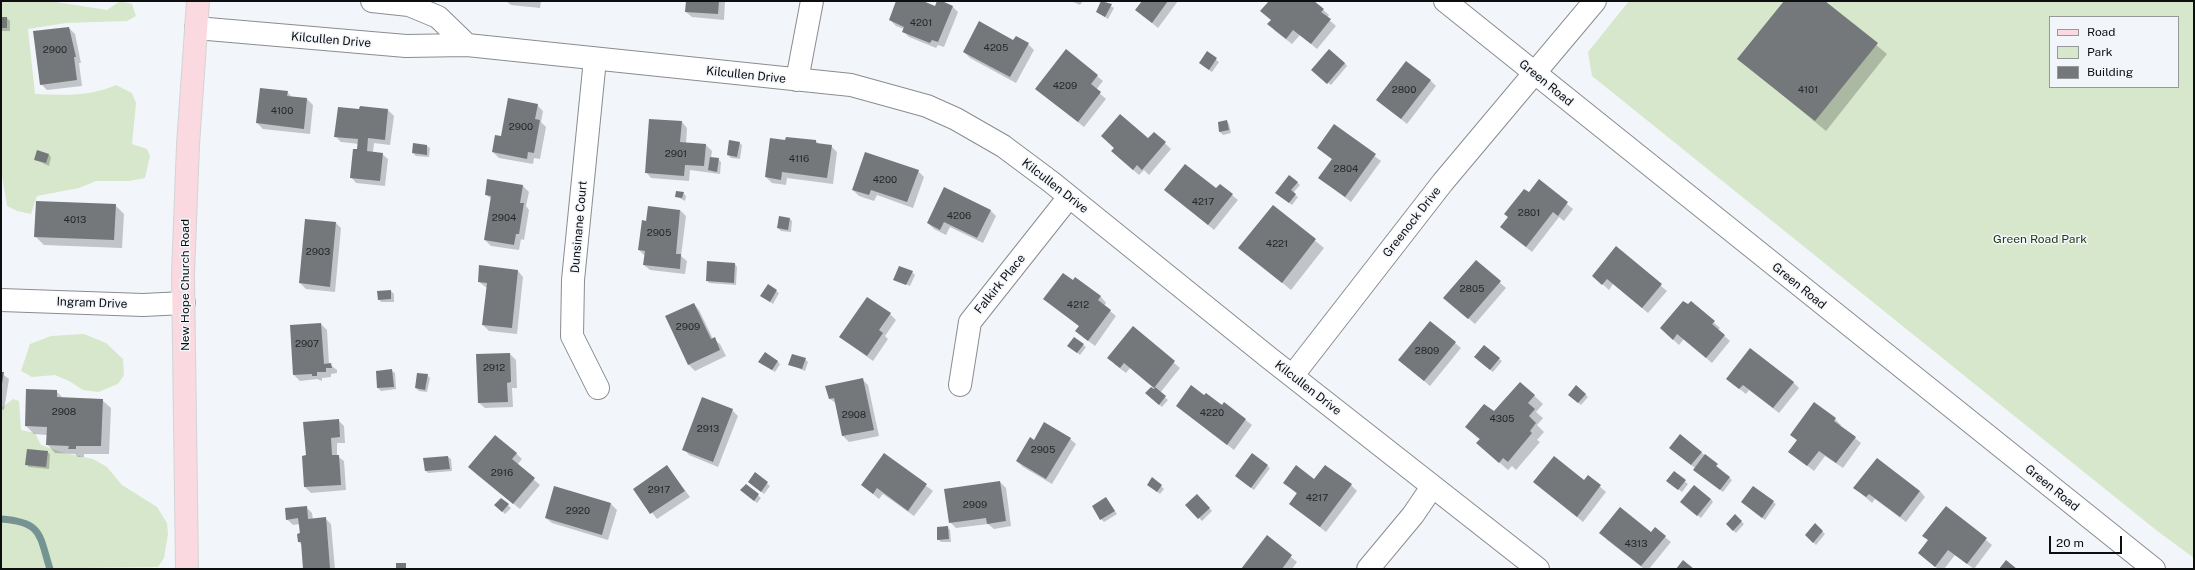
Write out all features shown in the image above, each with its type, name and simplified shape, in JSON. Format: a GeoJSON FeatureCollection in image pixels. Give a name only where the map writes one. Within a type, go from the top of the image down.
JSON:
{"type":"FeatureCollection","features":[{"type":"Feature","properties":{"kind":"main road","name":"New Hope Church Road"},"geometry":{"type":"LineString","coordinates":[[187,569],[184,304],[188,145],[198,1]]}},
{"type":"Feature","properties":{"kind":"street"},"geometry":{"type":"LineString","coordinates":[[372,1],[439,9],[467,45]]}},
{"type":"Feature","properties":{"kind":"street"},"geometry":{"type":"LineString","coordinates":[[797,80],[812,1]]}},
{"type":"Feature","properties":{"kind":"street","name":"Green Road"},"geometry":{"type":"LineString","coordinates":[[1445,1],[2154,569]]}},
{"type":"Feature","properties":{"kind":"street","name":"Greenock Drive"},"geometry":{"type":"LineString","coordinates":[[1293,375],[1443,182],[1507,104],[1536,74],[1595,1]]}},
{"type":"Feature","properties":{"kind":"street"},"geometry":{"type":"LineString","coordinates":[[430,47],[439,9]]}},
{"type":"Feature","properties":{"kind":"street","name":"Kilcullen Drive"},"geometry":{"type":"LineString","coordinates":[[196,28],[430,47],[467,45],[595,60],[851,85],[927,106],[956,119],[1003,146],[1432,487],[1538,569]]}},
{"type":"Feature","properties":{"kind":"street","name":"Dunsinane Court"},"geometry":{"type":"LineString","coordinates":[[595,60],[573,280],[572,336],[598,388]]}},
{"type":"Feature","properties":{"kind":"street","name":"Falkirk Place"},"geometry":{"type":"LineString","coordinates":[[960,385],[970,322],[1069,197]]}},
{"type":"Feature","properties":{"kind":"street","name":"Ingram Drive"},"geometry":{"type":"LineString","coordinates":[[1,300],[143,305],[184,304]]}},
{"type":"Feature","properties":{"kind":"street"},"geometry":{"type":"LineString","coordinates":[[1368,569],[1413,515],[1432,487]]}},
{"type":"Feature","properties":{"kind":"green space"},"geometry":{"type":"Polygon","coordinates":[[[1,1],[50,1],[107,10],[120,1],[132,4],[136,16],[127,21],[66,23],[28,29],[35,94],[66,95],[96,92],[116,85],[132,93],[136,103],[132,144],[147,149],[150,156],[145,178],[129,181],[96,181],[79,188],[37,196],[31,214],[17,211],[7,206],[1,169],[1,1]]]}},
{"type":"Feature","properties":{"kind":"green space","name":"Green Road Park"},"geometry":{"type":"Polygon","coordinates":[[[1629,1],[2194,1],[2194,558],[2156,530],[1592,76],[1588,52],[1629,1]]]}},
{"type":"Feature","properties":{"kind":"green space"},"geometry":{"type":"Polygon","coordinates":[[[84,334],[106,343],[123,359],[124,375],[118,384],[98,392],[83,390],[69,381],[55,375],[32,377],[21,371],[30,344],[51,336],[84,334]]]}},
{"type":"Feature","properties":{"kind":"green space"},"geometry":{"type":"Polygon","coordinates":[[[13,399],[19,401],[21,430],[35,433],[41,445],[64,453],[93,459],[107,467],[122,485],[157,507],[167,523],[168,534],[164,558],[158,567],[1,569],[1,408],[13,399]]]}},
{"type":"Feature","properties":{"kind":"building"},"geometry":{"type":"Polygon","coordinates":[[[686,1],[719,1],[718,14],[685,12],[686,1]]]}},
{"type":"Feature","properties":{"kind":"building"},"geometry":{"type":"Polygon","coordinates":[[[896,1],[923,1],[935,6],[937,1],[942,1],[953,6],[938,42],[932,40],[930,43],[902,32],[904,27],[889,20],[896,1]]]}},
{"type":"Feature","properties":{"kind":"building"},"geometry":{"type":"Polygon","coordinates":[[[1101,1],[1112,4],[1105,17],[1096,12],[1101,1]]]}},
{"type":"Feature","properties":{"kind":"building"},"geometry":{"type":"Polygon","coordinates":[[[1142,1],[1168,1],[1152,23],[1135,10],[1142,1]]]}},
{"type":"Feature","properties":{"kind":"building"},"geometry":{"type":"Polygon","coordinates":[[[1269,1],[1314,1],[1324,9],[1321,12],[1331,19],[1311,44],[1293,30],[1286,39],[1267,24],[1271,20],[1260,11],[1269,1]]]}},
{"type":"Feature","properties":{"kind":"building"},"geometry":{"type":"Polygon","coordinates":[[[1784,1],[1825,1],[1878,43],[1815,121],[1737,59],[1784,1]]]}},
{"type":"Feature","properties":{"kind":"building"},"geometry":{"type":"Polygon","coordinates":[[[1,17],[7,17],[7,28],[1,28],[1,17]]]}},
{"type":"Feature","properties":{"kind":"building"},"geometry":{"type":"Polygon","coordinates":[[[979,21],[1013,40],[1016,36],[1029,43],[1010,77],[963,52],[979,21]]]}},
{"type":"Feature","properties":{"kind":"building"},"geometry":{"type":"Polygon","coordinates":[[[69,27],[76,57],[74,57],[77,80],[40,85],[33,31],[69,27]]]}},
{"type":"Feature","properties":{"kind":"building"},"geometry":{"type":"Polygon","coordinates":[[[1066,49],[1098,75],[1091,84],[1101,92],[1078,122],[1035,89],[1066,49]]]}},
{"type":"Feature","properties":{"kind":"building"},"geometry":{"type":"Polygon","coordinates":[[[1329,49],[1345,63],[1327,84],[1311,70],[1329,49]]]}},
{"type":"Feature","properties":{"kind":"building"},"geometry":{"type":"Polygon","coordinates":[[[1207,51],[1217,58],[1209,70],[1199,63],[1207,51]]]}},
{"type":"Feature","properties":{"kind":"building"},"geometry":{"type":"Polygon","coordinates":[[[1406,61],[1431,80],[1401,119],[1376,100],[1406,61]]]}},
{"type":"Feature","properties":{"kind":"building"},"geometry":{"type":"Polygon","coordinates":[[[260,88],[288,91],[287,96],[307,98],[304,129],[256,123],[260,88]]]}},
{"type":"Feature","properties":{"kind":"building"},"geometry":{"type":"Polygon","coordinates":[[[508,98],[538,104],[535,119],[540,120],[534,153],[528,152],[527,159],[492,152],[495,135],[501,136],[508,98]]]}},
{"type":"Feature","properties":{"kind":"building"},"geometry":{"type":"Polygon","coordinates":[[[360,106],[388,109],[385,140],[368,138],[367,151],[383,153],[380,181],[350,178],[353,149],[357,149],[358,139],[334,137],[338,107],[359,109],[360,106]]]}},
{"type":"Feature","properties":{"kind":"building"},"geometry":{"type":"Polygon","coordinates":[[[1120,114],[1148,138],[1154,132],[1166,142],[1142,170],[1137,165],[1133,170],[1111,151],[1114,148],[1101,136],[1120,114]]]}},
{"type":"Feature","properties":{"kind":"building"},"geometry":{"type":"Polygon","coordinates":[[[649,119],[682,121],[680,142],[706,144],[704,166],[685,165],[684,176],[645,173],[649,119]]]}},
{"type":"Feature","properties":{"kind":"building"},"geometry":{"type":"Polygon","coordinates":[[[1227,120],[1229,130],[1219,132],[1218,122],[1227,120]]]}},
{"type":"Feature","properties":{"kind":"building"},"geometry":{"type":"Polygon","coordinates":[[[1334,124],[1376,154],[1345,197],[1318,178],[1332,159],[1317,148],[1334,124]]]}},
{"type":"Feature","properties":{"kind":"building"},"geometry":{"type":"Polygon","coordinates":[[[786,137],[816,140],[816,143],[832,145],[827,178],[782,172],[781,180],[765,177],[770,138],[785,140],[786,137]]]}},
{"type":"Feature","properties":{"kind":"building"},"geometry":{"type":"Polygon","coordinates":[[[729,140],[740,142],[737,157],[727,155],[729,140]]]}},
{"type":"Feature","properties":{"kind":"building"},"geometry":{"type":"Polygon","coordinates":[[[413,143],[427,145],[427,155],[412,153],[413,143]]]}},
{"type":"Feature","properties":{"kind":"building"},"geometry":{"type":"Polygon","coordinates":[[[37,150],[49,154],[46,163],[34,160],[37,150]]]}},
{"type":"Feature","properties":{"kind":"building"},"geometry":{"type":"Polygon","coordinates":[[[865,152],[919,170],[907,202],[871,190],[869,195],[852,190],[865,152]]]}},
{"type":"Feature","properties":{"kind":"building"},"geometry":{"type":"Polygon","coordinates":[[[710,157],[719,158],[717,172],[708,170],[710,157]]]}},
{"type":"Feature","properties":{"kind":"building"},"geometry":{"type":"Polygon","coordinates":[[[1185,164],[1216,188],[1220,184],[1233,194],[1208,225],[1164,190],[1185,164]]]}},
{"type":"Feature","properties":{"kind":"building"},"geometry":{"type":"Polygon","coordinates":[[[1289,175],[1298,182],[1291,190],[1296,194],[1289,203],[1275,193],[1289,175]]]}},
{"type":"Feature","properties":{"kind":"building"},"geometry":{"type":"Polygon","coordinates":[[[487,179],[523,185],[520,203],[524,203],[519,234],[516,234],[514,245],[484,240],[491,196],[485,195],[487,179]]]}},
{"type":"Feature","properties":{"kind":"building"},"geometry":{"type":"Polygon","coordinates":[[[1539,179],[1568,202],[1558,216],[1553,212],[1526,247],[1500,227],[1508,217],[1504,214],[1524,189],[1529,192],[1539,179]]]}},
{"type":"Feature","properties":{"kind":"building"},"geometry":{"type":"Polygon","coordinates":[[[944,187],[991,210],[977,238],[944,222],[940,230],[927,223],[944,187]]]}},
{"type":"Feature","properties":{"kind":"building"},"geometry":{"type":"Polygon","coordinates":[[[676,191],[684,192],[682,198],[675,197],[676,191]]]}},
{"type":"Feature","properties":{"kind":"building"},"geometry":{"type":"Polygon","coordinates":[[[36,201],[116,204],[114,240],[34,237],[36,201]]]}},
{"type":"Feature","properties":{"kind":"building"},"geometry":{"type":"Polygon","coordinates":[[[1273,205],[1316,239],[1282,283],[1238,248],[1273,205]]]}},
{"type":"Feature","properties":{"kind":"building"},"geometry":{"type":"Polygon","coordinates":[[[648,206],[680,210],[676,254],[681,254],[680,269],[643,265],[645,251],[638,250],[642,220],[646,221],[648,206]]]}},
{"type":"Feature","properties":{"kind":"building"},"geometry":{"type":"Polygon","coordinates":[[[779,216],[790,218],[788,230],[777,228],[779,216]]]}},
{"type":"Feature","properties":{"kind":"building"},"geometry":{"type":"Polygon","coordinates":[[[305,219],[336,222],[330,287],[299,283],[305,219]]]}},
{"type":"Feature","properties":{"kind":"building"},"geometry":{"type":"Polygon","coordinates":[[[1616,246],[1662,284],[1642,308],[1607,279],[1602,285],[1592,276],[1616,246]]]}},
{"type":"Feature","properties":{"kind":"building"},"geometry":{"type":"Polygon","coordinates":[[[1476,260],[1501,281],[1468,319],[1443,298],[1476,260]]]}},
{"type":"Feature","properties":{"kind":"building"},"geometry":{"type":"Polygon","coordinates":[[[707,261],[735,263],[734,283],[706,281],[707,261]]]}},
{"type":"Feature","properties":{"kind":"building"},"geometry":{"type":"Polygon","coordinates":[[[479,265],[518,270],[512,328],[482,325],[487,283],[478,282],[479,265]]]}},
{"type":"Feature","properties":{"kind":"building"},"geometry":{"type":"Polygon","coordinates":[[[899,266],[913,271],[906,285],[893,280],[899,266]]]}},
{"type":"Feature","properties":{"kind":"building"},"geometry":{"type":"Polygon","coordinates":[[[1063,273],[1073,280],[1075,277],[1101,296],[1098,300],[1111,310],[1088,341],[1075,331],[1079,326],[1043,299],[1063,273]]]}},
{"type":"Feature","properties":{"kind":"building"},"geometry":{"type":"Polygon","coordinates":[[[768,284],[777,290],[770,302],[760,296],[768,284]]]}},
{"type":"Feature","properties":{"kind":"building"},"geometry":{"type":"Polygon","coordinates":[[[391,290],[391,299],[378,300],[377,291],[391,290]]]}},
{"type":"Feature","properties":{"kind":"building"},"geometry":{"type":"Polygon","coordinates":[[[867,297],[891,313],[879,330],[883,333],[867,356],[839,337],[867,297]]]}},
{"type":"Feature","properties":{"kind":"building"},"geometry":{"type":"Polygon","coordinates":[[[1683,301],[1688,304],[1691,301],[1715,321],[1712,324],[1725,335],[1706,358],[1677,334],[1673,340],[1660,328],[1683,301]]]}},
{"type":"Feature","properties":{"kind":"building"},"geometry":{"type":"Polygon","coordinates":[[[694,303],[711,339],[715,337],[720,350],[688,365],[665,316],[694,303]]]}},
{"type":"Feature","properties":{"kind":"building"},"geometry":{"type":"Polygon","coordinates":[[[1430,321],[1456,342],[1424,381],[1398,360],[1430,321]]]}},
{"type":"Feature","properties":{"kind":"building"},"geometry":{"type":"Polygon","coordinates":[[[321,323],[324,364],[331,363],[332,368],[326,368],[326,372],[317,372],[317,376],[312,376],[312,374],[293,375],[290,325],[321,323]]]}},
{"type":"Feature","properties":{"kind":"building"},"geometry":{"type":"Polygon","coordinates":[[[1133,326],[1175,361],[1154,388],[1124,363],[1120,368],[1107,358],[1133,326]]]}},
{"type":"Feature","properties":{"kind":"building"},"geometry":{"type":"Polygon","coordinates":[[[1074,337],[1084,344],[1077,353],[1067,346],[1074,337]]]}},
{"type":"Feature","properties":{"kind":"building"},"geometry":{"type":"Polygon","coordinates":[[[1484,345],[1500,358],[1490,370],[1474,357],[1484,345]]]}},
{"type":"Feature","properties":{"kind":"building"},"geometry":{"type":"Polygon","coordinates":[[[1750,348],[1794,382],[1773,408],[1743,385],[1739,389],[1726,379],[1750,348]]]}},
{"type":"Feature","properties":{"kind":"building"},"geometry":{"type":"Polygon","coordinates":[[[765,352],[778,361],[772,370],[758,362],[765,352]]]}},
{"type":"Feature","properties":{"kind":"building"},"geometry":{"type":"Polygon","coordinates":[[[510,353],[511,382],[507,383],[508,402],[478,403],[476,354],[510,353]]]}},
{"type":"Feature","properties":{"kind":"building"},"geometry":{"type":"Polygon","coordinates":[[[792,354],[806,358],[802,369],[788,365],[792,354]]]}},
{"type":"Feature","properties":{"kind":"building"},"geometry":{"type":"Polygon","coordinates":[[[392,369],[394,387],[377,388],[376,371],[392,369]]]}},
{"type":"Feature","properties":{"kind":"building"},"geometry":{"type":"Polygon","coordinates":[[[1,372],[4,372],[2,384],[1,384],[1,372]]]}},
{"type":"Feature","properties":{"kind":"building"},"geometry":{"type":"Polygon","coordinates":[[[417,373],[428,374],[425,390],[415,388],[417,373]]]}},
{"type":"Feature","properties":{"kind":"building"},"geometry":{"type":"Polygon","coordinates":[[[863,378],[874,430],[842,436],[834,398],[829,399],[825,386],[863,378]]]}},
{"type":"Feature","properties":{"kind":"building"},"geometry":{"type":"Polygon","coordinates":[[[1520,382],[1535,395],[1528,403],[1535,409],[1529,416],[1536,423],[1530,431],[1532,433],[1508,462],[1503,458],[1499,463],[1476,443],[1480,439],[1465,427],[1484,404],[1494,411],[1520,382]]]}},
{"type":"Feature","properties":{"kind":"building"},"geometry":{"type":"Polygon","coordinates":[[[1191,385],[1204,395],[1206,393],[1222,405],[1224,402],[1246,419],[1227,445],[1176,406],[1191,385]]]}},
{"type":"Feature","properties":{"kind":"building"},"geometry":{"type":"Polygon","coordinates":[[[1576,385],[1586,394],[1578,403],[1568,395],[1576,385]]]}},
{"type":"Feature","properties":{"kind":"building"},"geometry":{"type":"Polygon","coordinates":[[[1151,387],[1154,389],[1155,387],[1166,396],[1159,405],[1145,393],[1151,387]]]}},
{"type":"Feature","properties":{"kind":"building"},"geometry":{"type":"Polygon","coordinates":[[[26,389],[57,390],[57,397],[103,399],[101,446],[76,446],[76,449],[68,449],[69,446],[46,445],[47,427],[25,426],[26,389]]]}},
{"type":"Feature","properties":{"kind":"building"},"geometry":{"type":"Polygon","coordinates":[[[702,397],[733,409],[713,462],[682,450],[702,397]]]}},
{"type":"Feature","properties":{"kind":"building"},"geometry":{"type":"Polygon","coordinates":[[[1814,402],[1836,418],[1834,421],[1856,437],[1836,463],[1819,451],[1807,466],[1788,452],[1797,440],[1790,435],[1814,402]]]}},
{"type":"Feature","properties":{"kind":"building"},"geometry":{"type":"Polygon","coordinates":[[[339,419],[340,437],[331,438],[332,455],[339,455],[341,485],[304,487],[302,456],[306,455],[303,422],[339,419]]]}},
{"type":"Feature","properties":{"kind":"building"},"geometry":{"type":"Polygon","coordinates":[[[1044,422],[1071,438],[1046,479],[1016,461],[1030,437],[1034,440],[1044,422]]]}},
{"type":"Feature","properties":{"kind":"building"},"geometry":{"type":"Polygon","coordinates":[[[1680,434],[1702,452],[1691,465],[1669,448],[1680,434]]]}},
{"type":"Feature","properties":{"kind":"building"},"geometry":{"type":"Polygon","coordinates":[[[495,435],[517,453],[512,459],[535,478],[513,504],[468,467],[495,435]]]}},
{"type":"Feature","properties":{"kind":"building"},"geometry":{"type":"Polygon","coordinates":[[[27,449],[48,451],[46,467],[25,465],[27,449]]]}},
{"type":"Feature","properties":{"kind":"building"},"geometry":{"type":"Polygon","coordinates":[[[884,453],[927,484],[908,511],[877,488],[873,494],[861,485],[884,453]]]}},
{"type":"Feature","properties":{"kind":"building"},"geometry":{"type":"Polygon","coordinates":[[[1252,453],[1268,465],[1251,488],[1235,476],[1252,453]]]}},
{"type":"Feature","properties":{"kind":"building"},"geometry":{"type":"Polygon","coordinates":[[[1705,454],[1718,464],[1716,466],[1730,477],[1720,490],[1693,470],[1705,454]]]}},
{"type":"Feature","properties":{"kind":"building"},"geometry":{"type":"Polygon","coordinates":[[[448,456],[450,469],[425,471],[423,458],[448,456]]]}},
{"type":"Feature","properties":{"kind":"building"},"geometry":{"type":"Polygon","coordinates":[[[1554,456],[1584,480],[1588,475],[1601,485],[1577,517],[1533,482],[1554,456]]]}},
{"type":"Feature","properties":{"kind":"building"},"geometry":{"type":"Polygon","coordinates":[[[1877,458],[1920,491],[1900,517],[1869,494],[1866,497],[1853,488],[1877,458]]]}},
{"type":"Feature","properties":{"kind":"building"},"geometry":{"type":"Polygon","coordinates":[[[667,465],[685,491],[650,514],[633,489],[667,465]]]}},
{"type":"Feature","properties":{"kind":"building"},"geometry":{"type":"Polygon","coordinates":[[[1296,465],[1314,479],[1325,465],[1352,484],[1320,527],[1289,504],[1297,493],[1283,483],[1296,465]]]}},
{"type":"Feature","properties":{"kind":"building"},"geometry":{"type":"Polygon","coordinates":[[[1674,471],[1686,480],[1678,490],[1666,481],[1674,471]]]}},
{"type":"Feature","properties":{"kind":"building"},"geometry":{"type":"Polygon","coordinates":[[[755,472],[768,482],[761,492],[748,482],[755,472]]]}},
{"type":"Feature","properties":{"kind":"building"},"geometry":{"type":"Polygon","coordinates":[[[1152,477],[1162,485],[1157,492],[1147,485],[1152,477]]]}},
{"type":"Feature","properties":{"kind":"building"},"geometry":{"type":"Polygon","coordinates":[[[1000,481],[1006,521],[987,524],[986,518],[949,523],[944,489],[1000,481]]]}},
{"type":"Feature","properties":{"kind":"building"},"geometry":{"type":"Polygon","coordinates":[[[746,484],[759,494],[754,501],[740,490],[746,484]]]}},
{"type":"Feature","properties":{"kind":"building"},"geometry":{"type":"Polygon","coordinates":[[[1694,485],[1711,499],[1697,516],[1680,502],[1694,485]]]}},
{"type":"Feature","properties":{"kind":"building"},"geometry":{"type":"Polygon","coordinates":[[[554,486],[611,503],[602,535],[545,518],[554,486]]]}},
{"type":"Feature","properties":{"kind":"building"},"geometry":{"type":"Polygon","coordinates":[[[1753,486],[1774,501],[1762,518],[1741,502],[1753,486]]]}},
{"type":"Feature","properties":{"kind":"building"},"geometry":{"type":"Polygon","coordinates":[[[1197,494],[1210,508],[1198,519],[1185,505],[1197,494]]]}},
{"type":"Feature","properties":{"kind":"building"},"geometry":{"type":"Polygon","coordinates":[[[1106,497],[1115,511],[1100,520],[1092,506],[1106,497]]]}},
{"type":"Feature","properties":{"kind":"building"},"geometry":{"type":"Polygon","coordinates":[[[501,498],[509,504],[502,512],[494,505],[501,498]]]}},
{"type":"Feature","properties":{"kind":"building"},"geometry":{"type":"Polygon","coordinates":[[[307,506],[308,519],[326,517],[330,568],[303,569],[301,542],[298,542],[297,534],[300,533],[298,518],[286,520],[285,508],[307,506]]]}},
{"type":"Feature","properties":{"kind":"building"},"geometry":{"type":"Polygon","coordinates":[[[1946,506],[1987,538],[1967,564],[1948,550],[1935,567],[1918,553],[1928,540],[1922,536],[1946,506]]]}},
{"type":"Feature","properties":{"kind":"building"},"geometry":{"type":"Polygon","coordinates":[[[1620,507],[1651,532],[1655,527],[1666,536],[1641,566],[1599,533],[1620,507]]]}},
{"type":"Feature","properties":{"kind":"building"},"geometry":{"type":"Polygon","coordinates":[[[1735,514],[1742,521],[1733,531],[1726,524],[1735,514]]]}},
{"type":"Feature","properties":{"kind":"building"},"geometry":{"type":"Polygon","coordinates":[[[1815,523],[1823,531],[1813,543],[1805,535],[1815,523]]]}},
{"type":"Feature","properties":{"kind":"building"},"geometry":{"type":"Polygon","coordinates":[[[948,526],[949,539],[937,540],[937,527],[948,526]]]}},
{"type":"Feature","properties":{"kind":"building"},"geometry":{"type":"Polygon","coordinates":[[[1267,535],[1292,555],[1282,569],[1241,569],[1267,535]]]}},
{"type":"Feature","properties":{"kind":"building"},"geometry":{"type":"Polygon","coordinates":[[[1683,560],[1694,569],[1676,569],[1683,560]]]}},
{"type":"Feature","properties":{"kind":"building"},"geometry":{"type":"Polygon","coordinates":[[[2006,560],[2017,569],[1999,569],[2006,560]]]}},
{"type":"Feature","properties":{"kind":"building"},"geometry":{"type":"Polygon","coordinates":[[[396,563],[406,563],[406,569],[396,569],[396,563]]]}},
{"type":"Feature","properties":{"kind":"waterway"},"geometry":{"type":"LineString","coordinates":[[1,519],[25,523],[37,532],[44,547],[50,569]]}}]}
